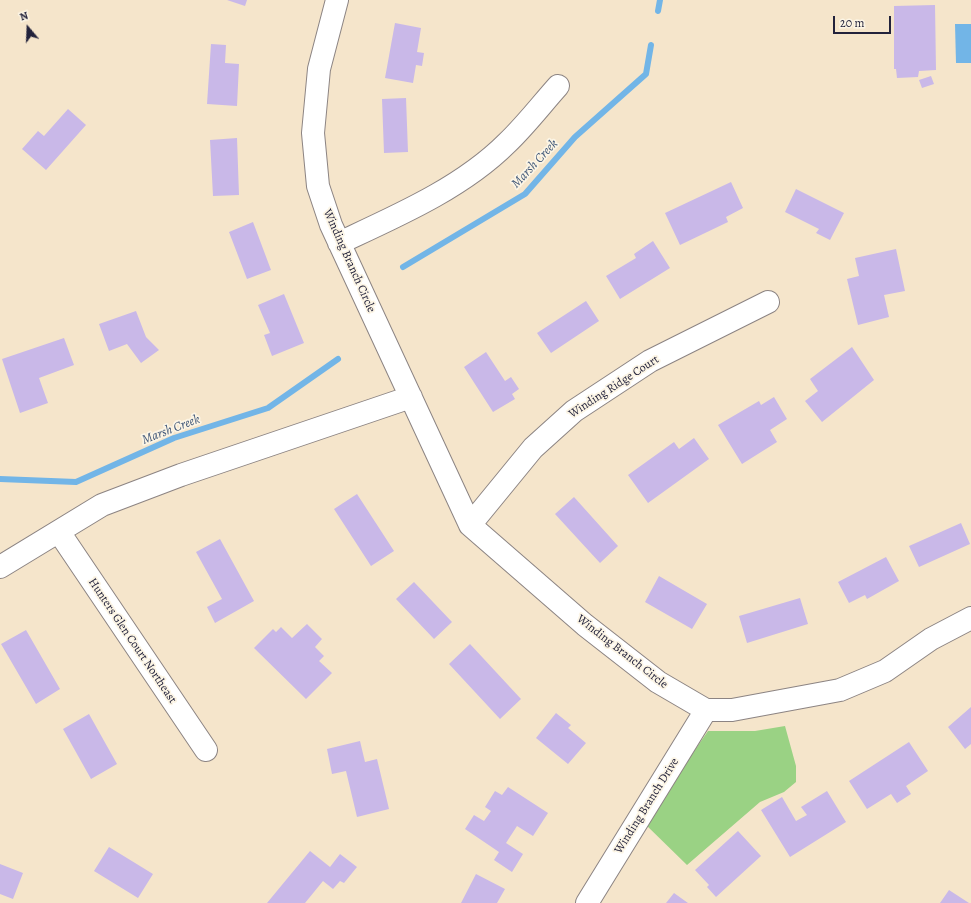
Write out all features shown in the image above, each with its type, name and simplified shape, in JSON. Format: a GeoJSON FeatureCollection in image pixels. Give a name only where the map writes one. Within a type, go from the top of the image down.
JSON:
{"type":"FeatureCollection","features":[{"type":"Feature","properties":{"kind":"street","name":"Winding Branch Circle"},"geometry":{"type":"LineString","coordinates":[[337,0],[319,69],[313,133],[318,186],[331,224],[470,525],[585,625],[658,682],[706,710]]}},
{"type":"Feature","properties":{"kind":"street"},"geometry":{"type":"LineString","coordinates":[[340,243],[410,210],[475,171],[507,143],[558,86]]}},
{"type":"Feature","properties":{"kind":"street","name":"Winding Ridge Court"},"geometry":{"type":"LineString","coordinates":[[470,525],[533,448],[574,411],[650,361],[768,302]]}},
{"type":"Feature","properties":{"kind":"street"},"geometry":{"type":"LineString","coordinates":[[0,567],[102,505],[181,475],[411,397]]}},
{"type":"Feature","properties":{"kind":"street","name":"Hunters Glen Court Northeast"},"geometry":{"type":"LineString","coordinates":[[59,532],[206,750]]}},
{"type":"Feature","properties":{"kind":"street"},"geometry":{"type":"LineString","coordinates":[[706,710],[732,710],[840,690],[884,671],[931,638],[971,618]]}},
{"type":"Feature","properties":{"kind":"street","name":"Winding Branch Drive"},"geometry":{"type":"LineString","coordinates":[[587,903],[706,710]]}},
{"type":"Feature","properties":{"kind":"green space"},"geometry":{"type":"Polygon","coordinates":[[[785,726],[796,766],[796,782],[784,792],[760,802],[687,865],[644,823],[708,731],[755,731],[785,726]]]}},
{"type":"Feature","properties":{"kind":"water"},"geometry":{"type":"Polygon","coordinates":[[[955,24],[971,24],[971,63],[956,63],[955,24]]]}},
{"type":"Feature","properties":{"kind":"building"},"geometry":{"type":"Polygon","coordinates":[[[227,0],[247,0],[245,6],[227,0]]]}},
{"type":"Feature","properties":{"kind":"building"},"geometry":{"type":"Polygon","coordinates":[[[935,5],[936,70],[919,71],[918,77],[897,78],[896,69],[894,69],[894,6],[935,5]]]}},
{"type":"Feature","properties":{"kind":"building"},"geometry":{"type":"Polygon","coordinates":[[[395,23],[421,28],[417,52],[424,53],[422,66],[416,65],[413,83],[385,78],[395,23]]]}},
{"type":"Feature","properties":{"kind":"building"},"geometry":{"type":"Polygon","coordinates":[[[211,44],[226,45],[225,63],[239,64],[237,106],[207,104],[211,44]]]}},
{"type":"Feature","properties":{"kind":"building"},"geometry":{"type":"Polygon","coordinates":[[[931,76],[934,84],[922,88],[919,80],[931,76]]]}},
{"type":"Feature","properties":{"kind":"building"},"geometry":{"type":"Polygon","coordinates":[[[406,98],[408,152],[384,153],[382,99],[406,98]]]}},
{"type":"Feature","properties":{"kind":"building"},"geometry":{"type":"Polygon","coordinates":[[[68,109],[86,125],[46,170],[22,149],[38,131],[44,136],[68,109]]]}},
{"type":"Feature","properties":{"kind":"building"},"geometry":{"type":"Polygon","coordinates":[[[237,138],[239,195],[213,196],[210,140],[237,138]]]}},
{"type":"Feature","properties":{"kind":"building"},"geometry":{"type":"Polygon","coordinates":[[[731,182],[743,208],[726,217],[728,222],[680,245],[665,213],[731,182]]]}},
{"type":"Feature","properties":{"kind":"building"},"geometry":{"type":"Polygon","coordinates":[[[796,189],[844,213],[830,240],[816,233],[819,229],[785,212],[796,189]]]}},
{"type":"Feature","properties":{"kind":"building"},"geometry":{"type":"Polygon","coordinates":[[[253,222],[271,270],[247,279],[229,232],[253,222]]]}},
{"type":"Feature","properties":{"kind":"building"},"geometry":{"type":"Polygon","coordinates":[[[653,241],[670,268],[620,299],[606,276],[636,258],[634,254],[653,241]]]}},
{"type":"Feature","properties":{"kind":"building"},"geometry":{"type":"Polygon","coordinates":[[[896,249],[905,291],[884,295],[889,317],[858,325],[847,279],[859,276],[855,258],[896,249]]]}},
{"type":"Feature","properties":{"kind":"building"},"geometry":{"type":"Polygon","coordinates":[[[284,294],[304,343],[272,356],[264,335],[270,333],[258,305],[284,294]]]}},
{"type":"Feature","properties":{"kind":"building"},"geometry":{"type":"Polygon","coordinates":[[[586,301],[599,321],[551,353],[537,333],[586,301]]]}},
{"type":"Feature","properties":{"kind":"building"},"geometry":{"type":"Polygon","coordinates":[[[136,311],[146,337],[159,350],[141,363],[127,344],[109,351],[99,324],[136,311]]]}},
{"type":"Feature","properties":{"kind":"building"},"geometry":{"type":"Polygon","coordinates":[[[64,338],[74,365],[39,378],[48,403],[20,413],[2,359],[64,338]]]}},
{"type":"Feature","properties":{"kind":"building"},"geometry":{"type":"Polygon","coordinates":[[[852,347],[874,380],[822,422],[805,401],[818,391],[810,379],[852,347]]]}},
{"type":"Feature","properties":{"kind":"building"},"geometry":{"type":"Polygon","coordinates":[[[486,352],[505,381],[511,377],[519,389],[512,394],[515,399],[493,412],[464,367],[486,352]]]}},
{"type":"Feature","properties":{"kind":"building"},"geometry":{"type":"Polygon","coordinates":[[[774,397],[787,419],[770,430],[777,442],[742,464],[718,425],[759,401],[761,405],[774,397]]]}},
{"type":"Feature","properties":{"kind":"building"},"geometry":{"type":"Polygon","coordinates":[[[694,438],[709,459],[648,503],[628,475],[674,442],[679,449],[694,438]]]}},
{"type":"Feature","properties":{"kind":"building"},"geometry":{"type":"Polygon","coordinates":[[[357,494],[394,551],[371,566],[334,509],[357,494]]]}},
{"type":"Feature","properties":{"kind":"building"},"geometry":{"type":"Polygon","coordinates":[[[574,497],[618,546],[600,563],[555,514],[574,497]]]}},
{"type":"Feature","properties":{"kind":"building"},"geometry":{"type":"Polygon","coordinates":[[[961,523],[970,544],[919,567],[909,546],[961,523]]]}},
{"type":"Feature","properties":{"kind":"building"},"geometry":{"type":"Polygon","coordinates":[[[220,539],[254,601],[215,623],[207,607],[222,599],[196,552],[220,539]]]}},
{"type":"Feature","properties":{"kind":"building"},"geometry":{"type":"Polygon","coordinates":[[[886,557],[899,581],[867,599],[865,595],[849,603],[838,582],[886,557]]]}},
{"type":"Feature","properties":{"kind":"building"},"geometry":{"type":"Polygon","coordinates":[[[659,576],[707,604],[692,629],[645,602],[659,576]]]}},
{"type":"Feature","properties":{"kind":"building"},"geometry":{"type":"Polygon","coordinates":[[[414,582],[452,622],[434,639],[396,599],[414,582]]]}},
{"type":"Feature","properties":{"kind":"building"},"geometry":{"type":"Polygon","coordinates":[[[800,598],[808,624],[747,643],[739,616],[800,598]]]}},
{"type":"Feature","properties":{"kind":"building"},"geometry":{"type":"Polygon","coordinates":[[[307,624],[322,639],[315,647],[324,656],[319,661],[332,673],[306,699],[254,648],[273,629],[276,632],[281,627],[292,638],[307,624]]]}},
{"type":"Feature","properties":{"kind":"building"},"geometry":{"type":"Polygon","coordinates":[[[26,630],[60,689],[36,704],[1,644],[26,630]]]}},
{"type":"Feature","properties":{"kind":"building"},"geometry":{"type":"Polygon","coordinates":[[[470,644],[521,699],[500,719],[449,664],[470,644]]]}},
{"type":"Feature","properties":{"kind":"building"},"geometry":{"type":"Polygon","coordinates":[[[971,707],[971,744],[965,749],[948,727],[971,707]]]}},
{"type":"Feature","properties":{"kind":"building"},"geometry":{"type":"Polygon","coordinates":[[[556,713],[571,725],[568,728],[586,743],[568,764],[536,738],[556,713]]]}},
{"type":"Feature","properties":{"kind":"building"},"geometry":{"type":"Polygon","coordinates":[[[89,714],[117,764],[91,779],[63,729],[89,714]]]}},
{"type":"Feature","properties":{"kind":"building"},"geometry":{"type":"Polygon","coordinates":[[[360,741],[365,762],[377,759],[389,809],[357,817],[346,771],[332,774],[327,749],[360,741]]]}},
{"type":"Feature","properties":{"kind":"building"},"geometry":{"type":"Polygon","coordinates":[[[909,742],[928,771],[906,786],[911,794],[897,803],[891,794],[867,809],[849,781],[909,742]]]}},
{"type":"Feature","properties":{"kind":"building"},"geometry":{"type":"Polygon","coordinates":[[[508,787],[548,813],[533,836],[517,826],[506,843],[523,854],[512,872],[494,860],[499,852],[465,829],[474,815],[484,821],[491,811],[485,807],[495,791],[502,795],[508,787]]]}},
{"type":"Feature","properties":{"kind":"building"},"geometry":{"type":"Polygon","coordinates":[[[827,791],[846,822],[790,857],[761,810],[782,797],[796,821],[807,815],[801,807],[827,791]]]}},
{"type":"Feature","properties":{"kind":"building"},"geometry":{"type":"Polygon","coordinates":[[[738,831],[761,856],[716,897],[707,887],[709,885],[695,870],[738,831]]]}},
{"type":"Feature","properties":{"kind":"building"},"geometry":{"type":"Polygon","coordinates":[[[109,847],[153,874],[138,898],[94,871],[109,847]]]}},
{"type":"Feature","properties":{"kind":"building"},"geometry":{"type":"Polygon","coordinates":[[[310,851],[330,867],[340,854],[357,867],[344,883],[340,881],[333,889],[323,881],[305,903],[267,903],[310,851]]]}},
{"type":"Feature","properties":{"kind":"building"},"geometry":{"type":"Polygon","coordinates":[[[0,864],[23,873],[13,899],[0,894],[0,864]]]}},
{"type":"Feature","properties":{"kind":"building"},"geometry":{"type":"Polygon","coordinates":[[[476,874],[505,889],[497,903],[461,903],[476,874]]]}},
{"type":"Feature","properties":{"kind":"building"},"geometry":{"type":"Polygon","coordinates":[[[949,890],[969,903],[940,903],[949,890]]]}},
{"type":"Feature","properties":{"kind":"building"},"geometry":{"type":"Polygon","coordinates":[[[674,893],[688,903],[666,903],[674,893]]]}},
{"type":"Feature","properties":{"kind":"waterway","name":"Marsh Creek"},"geometry":{"type":"LineString","coordinates":[[658,11],[660,0]]}},
{"type":"Feature","properties":{"kind":"waterway","name":"Marsh Creek"},"geometry":{"type":"LineString","coordinates":[[403,267],[525,194],[575,137],[646,74],[651,45]]}},
{"type":"Feature","properties":{"kind":"waterway","name":"Marsh Creek"},"geometry":{"type":"LineString","coordinates":[[0,479],[76,482],[174,438],[268,408],[338,359]]}}]}
